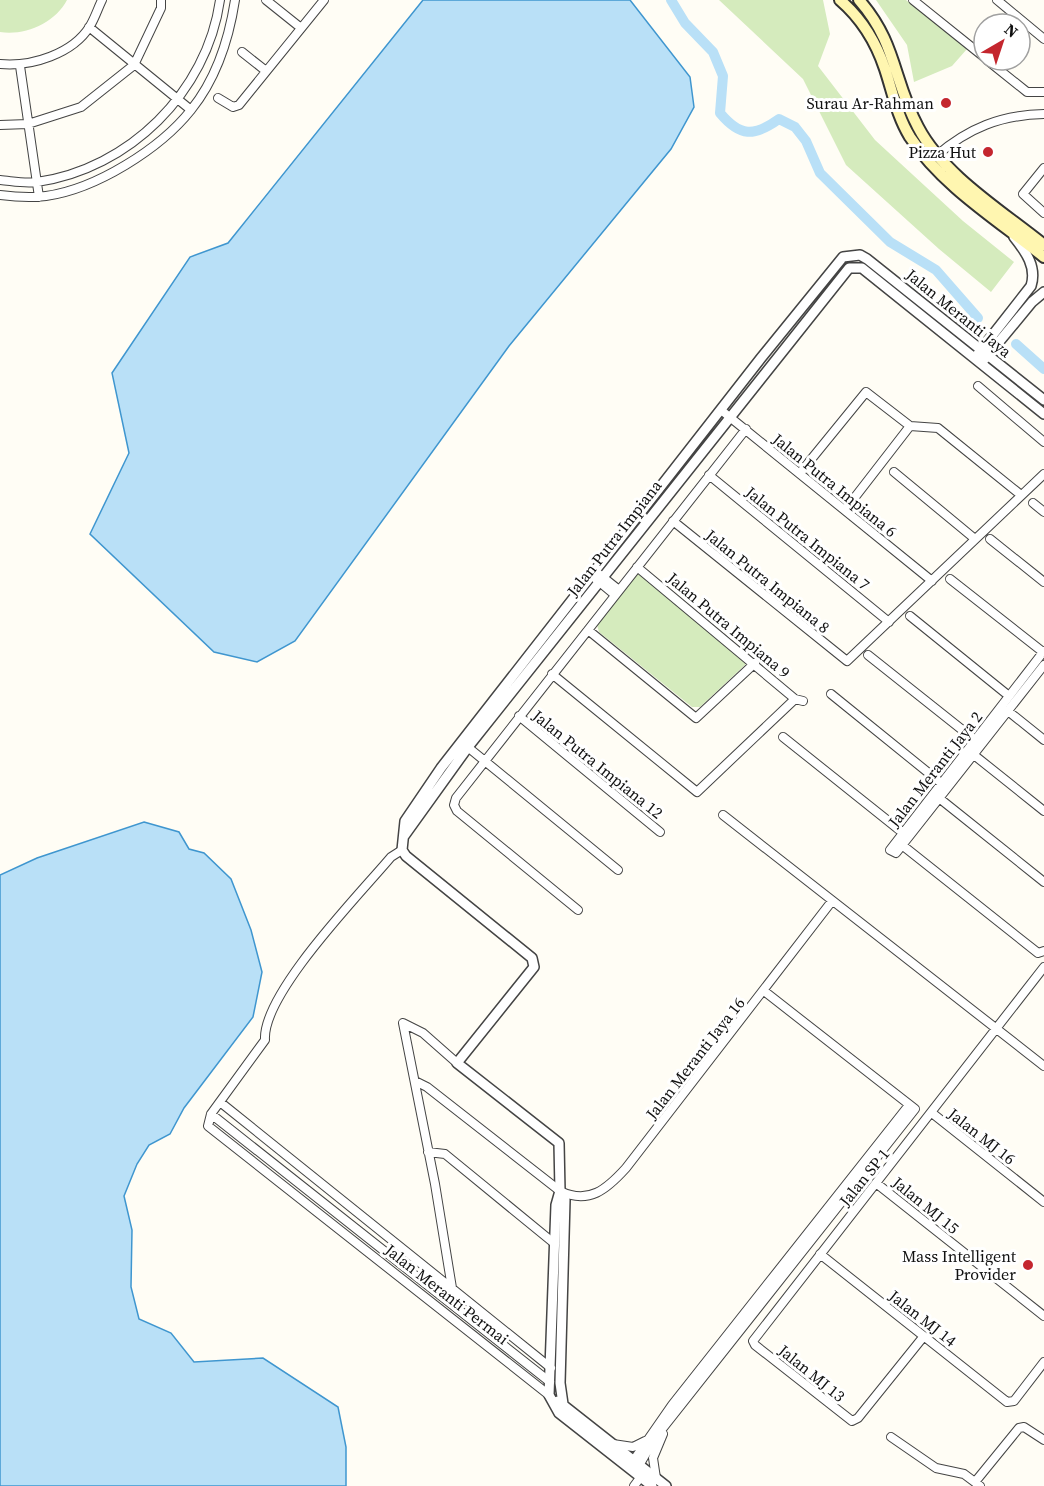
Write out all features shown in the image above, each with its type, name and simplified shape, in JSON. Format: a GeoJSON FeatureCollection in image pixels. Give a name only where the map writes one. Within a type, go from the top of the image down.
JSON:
{"type":"FeatureCollection","features":[{"type":"Feature","properties":{"kind":"main road"},"geometry":{"type":"LineString","coordinates":[[851,2],[883,32],[896,64],[909,110],[936,156],[1044,245]]}},
{"type":"Feature","properties":{"kind":"main road"},"geometry":{"type":"LineString","coordinates":[[851,2],[873,39],[885,67],[898,115],[915,144],[937,170],[1044,257]]}},
{"type":"Feature","properties":{"kind":"street"},"geometry":{"type":"LineString","coordinates":[[0,64],[20,66],[50,57],[75,42],[89,27],[102,0]]}},
{"type":"Feature","properties":{"kind":"street"},"geometry":{"type":"LineString","coordinates":[[0,125],[28,124],[81,107],[134,65],[160,8],[161,0]]}},
{"type":"Feature","properties":{"kind":"street"},"geometry":{"type":"LineString","coordinates":[[0,180],[36,182],[77,171],[117,154],[150,129],[178,100],[209,47],[220,0]]}},
{"type":"Feature","properties":{"kind":"street"},"geometry":{"type":"LineString","coordinates":[[0,195],[39,197],[85,184],[119,169],[157,143],[191,110],[215,70],[230,31],[235,0]]}},
{"type":"Feature","properties":{"kind":"street"},"geometry":{"type":"LineString","coordinates":[[266,0],[301,28]]}},
{"type":"Feature","properties":{"kind":"street"},"geometry":{"type":"LineString","coordinates":[[218,98],[234,107],[239,105],[324,0]]}},
{"type":"Feature","properties":{"kind":"street"},"geometry":{"type":"LineString","coordinates":[[913,0],[972,48]]}},
{"type":"Feature","properties":{"kind":"street"},"geometry":{"type":"LineString","coordinates":[[997,0],[1044,39]]}},
{"type":"Feature","properties":{"kind":"street"},"geometry":{"type":"LineString","coordinates":[[89,27],[191,110]]}},
{"type":"Feature","properties":{"kind":"street"},"geometry":{"type":"LineString","coordinates":[[242,52],[266,71]]}},
{"type":"Feature","properties":{"kind":"street"},"geometry":{"type":"LineString","coordinates":[[20,66],[39,197]]}},
{"type":"Feature","properties":{"kind":"street"},"geometry":{"type":"LineString","coordinates":[[1002,72],[1027,92],[1044,92]]}},
{"type":"Feature","properties":{"kind":"street"},"geometry":{"type":"LineString","coordinates":[[936,156],[956,138],[993,121],[1044,114]]}},
{"type":"Feature","properties":{"kind":"street"},"geometry":{"type":"LineString","coordinates":[[1044,168],[1023,194],[1044,213]]}},
{"type":"Feature","properties":{"kind":"street"},"geometry":{"type":"LineString","coordinates":[[981,357],[1033,281],[1029,259],[1005,226]]}},
{"type":"Feature","properties":{"kind":"street","name":"Jalan Meranti Jaya"},"geometry":{"type":"LineString","coordinates":[[852,255],[860,255],[867,259],[1044,414]]}},
{"type":"Feature","properties":{"kind":"street","name":"Jalan Putra Impiana"},"geometry":{"type":"LineString","coordinates":[[597,576],[721,410],[837,262],[852,255]]}},
{"type":"Feature","properties":{"kind":"street","name":"Jalan Meranti Jaya"},"geometry":{"type":"LineString","coordinates":[[854,267],[862,268],[981,357],[1044,400]]}},
{"type":"Feature","properties":{"kind":"street","name":"Jalan Putra Impiana"},"geometry":{"type":"LineString","coordinates":[[404,836],[405,821],[464,744],[842,274],[854,267]]}},
{"type":"Feature","properties":{"kind":"street"},"geometry":{"type":"LineString","coordinates":[[981,357],[1044,292]]}},
{"type":"Feature","properties":{"kind":"street"},"geometry":{"type":"LineString","coordinates":[[978,386],[1044,442]]}},
{"type":"Feature","properties":{"kind":"street"},"geometry":{"type":"LineString","coordinates":[[800,473],[866,393],[910,426],[938,428],[1021,495]]}},
{"type":"Feature","properties":{"kind":"street","name":"Jalan Putra Impiana 6"},"geometry":{"type":"LineString","coordinates":[[721,410],[932,581]]}},
{"type":"Feature","properties":{"kind":"street"},"geometry":{"type":"LineString","coordinates":[[845,510],[910,426]]}},
{"type":"Feature","properties":{"kind":"street"},"geometry":{"type":"LineString","coordinates":[[578,910],[457,811],[456,798],[746,429]]}},
{"type":"Feature","properties":{"kind":"street"},"geometry":{"type":"LineString","coordinates":[[894,472],[975,539]]}},
{"type":"Feature","properties":{"kind":"street"},"geometry":{"type":"LineString","coordinates":[[889,622],[1044,474]]}},
{"type":"Feature","properties":{"kind":"street","name":"Jalan Putra Impiana 7"},"geometry":{"type":"LineString","coordinates":[[709,475],[889,622]]}},
{"type":"Feature","properties":{"kind":"street"},"geometry":{"type":"LineString","coordinates":[[1033,503],[1044,512]]}},
{"type":"Feature","properties":{"kind":"street","name":"Jalan Putra Impiana 8"},"geometry":{"type":"LineString","coordinates":[[673,521],[847,661],[889,622]]}},
{"type":"Feature","properties":{"kind":"street"},"geometry":{"type":"LineString","coordinates":[[990,539],[1044,582]]}},
{"type":"Feature","properties":{"kind":"street","name":"Jalan Putra Impiana 9"},"geometry":{"type":"LineString","coordinates":[[552,674],[697,792],[799,700],[637,567]]}},
{"type":"Feature","properties":{"kind":"street"},"geometry":{"type":"LineString","coordinates":[[597,576],[617,593]]}},
{"type":"Feature","properties":{"kind":"street"},"geometry":{"type":"LineString","coordinates":[[951,579],[1044,652]]}},
{"type":"Feature","properties":{"kind":"street"},"geometry":{"type":"LineString","coordinates":[[910,616],[1009,696]]}},
{"type":"Feature","properties":{"kind":"street"},"geometry":{"type":"LineString","coordinates":[[588,630],[696,718],[755,663]]}},
{"type":"Feature","properties":{"kind":"street","name":"Jalan Meranti Jaya 2"},"geometry":{"type":"LineString","coordinates":[[1043,667],[1008,711],[995,720],[975,740],[890,850],[896,853],[974,754],[995,720],[1009,696],[1044,652]]}},
{"type":"Feature","properties":{"kind":"street"},"geometry":{"type":"LineString","coordinates":[[868,655],[975,740]]}},
{"type":"Feature","properties":{"kind":"street"},"geometry":{"type":"LineString","coordinates":[[831,694],[941,783]]}},
{"type":"Feature","properties":{"kind":"street"},"geometry":{"type":"LineString","coordinates":[[1008,711],[1044,740]]}},
{"type":"Feature","properties":{"kind":"street","name":"Jalan Putra Impiana 12"},"geometry":{"type":"LineString","coordinates":[[519,716],[660,832]]}},
{"type":"Feature","properties":{"kind":"street"},"geometry":{"type":"LineString","coordinates":[[783,737],[902,832]]}},
{"type":"Feature","properties":{"kind":"street"},"geometry":{"type":"LineString","coordinates":[[464,744],[618,870]]}},
{"type":"Feature","properties":{"kind":"street","name":"Jalan Putra Impiana"},"geometry":{"type":"LineString","coordinates":[[404,836],[464,744]]}},
{"type":"Feature","properties":{"kind":"street"},"geometry":{"type":"LineString","coordinates":[[974,754],[1044,811]]}},
{"type":"Feature","properties":{"kind":"street"},"geometry":{"type":"LineString","coordinates":[[939,798],[1044,882]]}},
{"type":"Feature","properties":{"kind":"street"},"geometry":{"type":"LineString","coordinates":[[723,815],[1044,1066]]}},
{"type":"Feature","properties":{"kind":"street"},"geometry":{"type":"LineString","coordinates":[[212,1114],[266,1040],[265,1029],[274,1005],[298,968],[391,857],[402,850],[404,836]]}},
{"type":"Feature","properties":{"kind":"street"},"geometry":{"type":"LineString","coordinates":[[902,845],[1042,953]]}},
{"type":"Feature","properties":{"kind":"street"},"geometry":{"type":"LineString","coordinates":[[402,850],[534,962],[534,967],[458,1063]]}},
{"type":"Feature","properties":{"kind":"street","name":"Jalan Meranti Jaya 16"},"geometry":{"type":"LineString","coordinates":[[560,1191],[573,1197],[586,1197],[609,1186],[764,991],[832,901]]}},
{"type":"Feature","properties":{"kind":"street","name":"Jalan SP 1"},"geometry":{"type":"LineString","coordinates":[[753,1341],[1044,967]]}},
{"type":"Feature","properties":{"kind":"street"},"geometry":{"type":"LineString","coordinates":[[764,991],[912,1107]]}},
{"type":"Feature","properties":{"kind":"street"},"geometry":{"type":"LineString","coordinates":[[452,1288],[403,1023],[423,1033],[559,1143],[560,1191],[556,1205],[549,1395],[559,1413],[637,1469]]}},
{"type":"Feature","properties":{"kind":"street"},"geometry":{"type":"LineString","coordinates":[[415,1081],[428,1087],[560,1191],[565,1200],[560,1383],[562,1404]]}},
{"type":"Feature","properties":{"kind":"street"},"geometry":{"type":"LineString","coordinates":[[220,1102],[551,1368]]}},
{"type":"Feature","properties":{"kind":"street"},"geometry":{"type":"LineString","coordinates":[[637,1469],[668,1422],[912,1107]]}},
{"type":"Feature","properties":{"kind":"street"},"geometry":{"type":"LineString","coordinates":[[634,1486],[645,1441],[912,1107]]}},
{"type":"Feature","properties":{"kind":"street","name":"Jalan MJ 16"},"geometry":{"type":"LineString","coordinates":[[932,1113],[1044,1202]]}},
{"type":"Feature","properties":{"kind":"street","name":"Jalan Meranti Permai"},"geometry":{"type":"LineString","coordinates":[[550,1382],[212,1114],[208,1126],[562,1404],[612,1444],[637,1469],[654,1482],[666,1486]]}},
{"type":"Feature","properties":{"kind":"street"},"geometry":{"type":"LineString","coordinates":[[428,1152],[445,1154],[555,1244]]}},
{"type":"Feature","properties":{"kind":"street","name":"Jalan MJ 15"},"geometry":{"type":"LineString","coordinates":[[876,1183],[1044,1316]]}},
{"type":"Feature","properties":{"kind":"street","name":"Jalan MJ 14"},"geometry":{"type":"LineString","coordinates":[[820,1254],[1011,1403],[1044,1362]]}},
{"type":"Feature","properties":{"kind":"street","name":"Jalan MJ 13"},"geometry":{"type":"LineString","coordinates":[[753,1341],[755,1345],[852,1421],[858,1419],[924,1335]]}},
{"type":"Feature","properties":{"kind":"street"},"geometry":{"type":"LineString","coordinates":[[654,1482],[653,1458],[668,1422]]}},
{"type":"Feature","properties":{"kind":"street"},"geometry":{"type":"LineString","coordinates":[[891,1437],[936,1468],[964,1474],[978,1484],[1019,1428],[1024,1427],[1044,1440]]}},
{"type":"Feature","properties":{"kind":"street"},"geometry":{"type":"LineString","coordinates":[[612,1444],[633,1447],[645,1441]]}},
{"type":"Feature","properties":{"kind":"green space"},"geometry":{"type":"Polygon","coordinates":[[[0,0],[67,0],[62,8],[47,21],[29,30],[10,33],[0,32],[0,0]]]}},
{"type":"Feature","properties":{"kind":"green space"},"geometry":{"type":"Polygon","coordinates":[[[719,0],[823,0],[830,34],[818,66],[875,140],[963,221],[1014,262],[991,292],[939,249],[846,165],[803,79],[719,0]]]}},
{"type":"Feature","properties":{"kind":"green space"},"geometry":{"type":"Polygon","coordinates":[[[876,0],[906,0],[967,49],[952,66],[914,82],[907,45],[876,0]]]}},
{"type":"Feature","properties":{"kind":"green space"},"geometry":{"type":"Polygon","coordinates":[[[634,574],[641,574],[746,660],[746,664],[700,707],[692,707],[599,632],[597,625],[634,574]]]}},
{"type":"Feature","properties":{"kind":"water"},"geometry":{"type":"Polygon","coordinates":[[[423,0],[630,0],[690,77],[694,107],[671,149],[509,346],[295,641],[257,662],[214,652],[90,534],[129,453],[112,373],[190,257],[228,243],[423,0]]]}},
{"type":"Feature","properties":{"kind":"water"},"geometry":{"type":"Polygon","coordinates":[[[144,822],[179,832],[189,849],[204,853],[231,879],[251,930],[262,972],[253,1017],[184,1108],[170,1134],[149,1145],[137,1164],[124,1196],[132,1230],[131,1287],[139,1319],[171,1333],[194,1362],[263,1358],[338,1407],[346,1447],[346,1486],[0,1486],[0,875],[37,858],[144,822]]]}},
{"type":"Feature","properties":{"kind":"waterway"},"geometry":{"type":"LineString","coordinates":[[671,0],[685,23],[713,52],[723,76],[720,113],[727,121],[734,127],[748,132],[762,129],[779,119],[795,127],[806,141],[820,173],[890,242],[936,270],[978,318]]}},
{"type":"Feature","properties":{"kind":"waterway"},"geometry":{"type":"LineString","coordinates":[[1016,344],[1044,369]]}},
{"type":"Feature","properties":{"kind":"place","name":"Surau Ar-Rahman"},"geometry":{"type":"Point","coordinates":[946,103]}},
{"type":"Feature","properties":{"kind":"place","name":"Pizza Hut"},"geometry":{"type":"Point","coordinates":[988,152]}},
{"type":"Feature","properties":{"kind":"place","name":"Mass Intelligent Provider"},"geometry":{"type":"Point","coordinates":[1028,1265]}}]}
